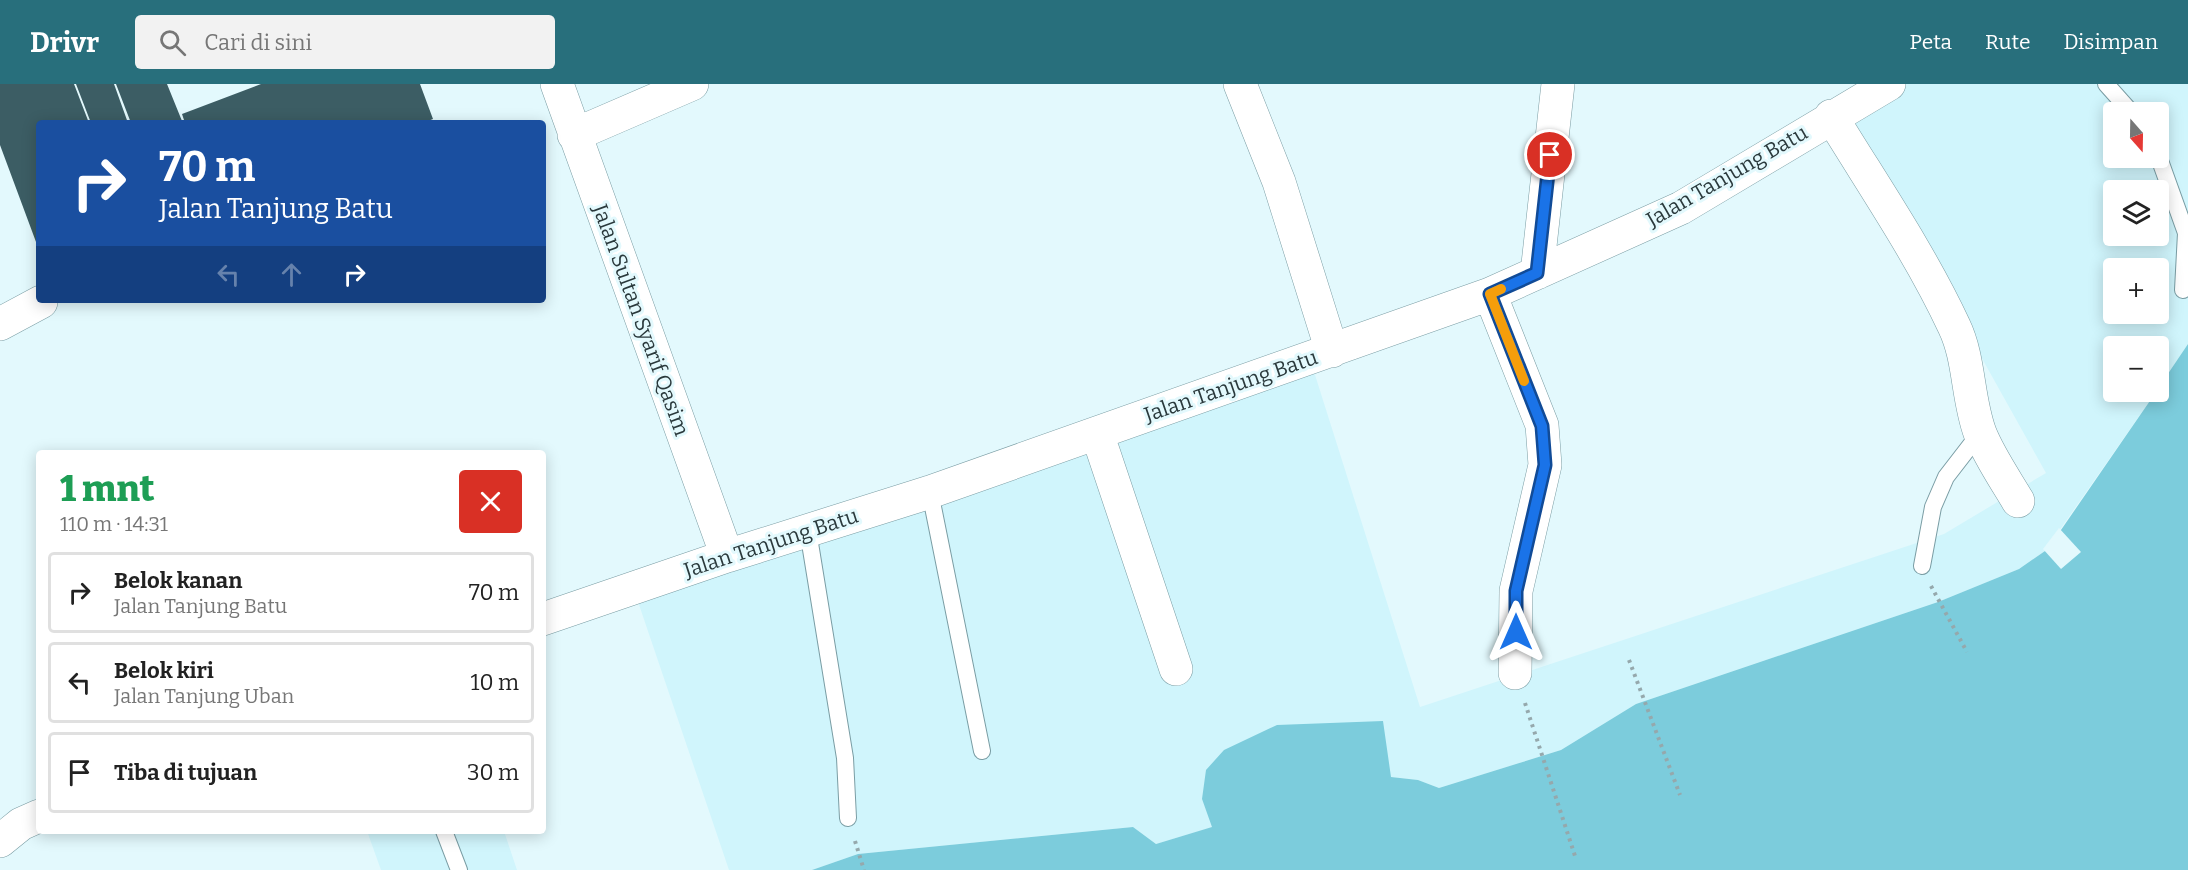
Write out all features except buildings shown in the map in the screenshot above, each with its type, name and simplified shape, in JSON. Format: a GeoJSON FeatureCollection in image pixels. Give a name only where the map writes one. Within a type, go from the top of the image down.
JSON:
{"type":"FeatureCollection","features":[{"type":"Feature","properties":{"kind":"street","name":"Jalan Sultan Syarif Qasim"},"geometry":{"type":"LineString","coordinates":[[557,84],[727,556]]}},
{"type":"Feature","properties":{"kind":"street"},"geometry":{"type":"LineString","coordinates":[[574,135],[692,84]]}},
{"type":"Feature","properties":{"kind":"street"},"geometry":{"type":"LineString","coordinates":[[1240,84],[1279,182],[1332,351]]}},
{"type":"Feature","properties":{"kind":"street"},"geometry":{"type":"LineString","coordinates":[[1537,273],[1558,84]]}},
{"type":"Feature","properties":{"kind":"street","name":"Jalan Tanjung Batu"},"geometry":{"type":"LineString","coordinates":[[546,618],[727,556],[930,492],[1490,294],[1682,208],[1832,116],[1889,84]]}},
{"type":"Feature","properties":{"kind":"street"},"geometry":{"type":"LineString","coordinates":[[1832,116],[1924,268],[1955,327],[1964,352],[1965,376],[1980,433],[2018,501]]}},
{"type":"Feature","properties":{"kind":"street"},"geometry":{"type":"LineString","coordinates":[[1490,294],[1542,426],[1545,465],[1516,591],[1515,673]]}},
{"type":"Feature","properties":{"kind":"street"},"geometry":{"type":"LineString","coordinates":[[0,324],[39,303]]}},
{"type":"Feature","properties":{"kind":"street"},"geometry":{"type":"LineString","coordinates":[[1097,433],[1176,669]]}},
{"type":"Feature","properties":{"kind":"street"},"geometry":{"type":"LineString","coordinates":[[0,842],[21,824],[36,817]]}},
{"type":"Feature","properties":{"kind":"lane"},"geometry":{"type":"LineString","coordinates":[[2106,84],[2122,102]]}},
{"type":"Feature","properties":{"kind":"lane"},"geometry":{"type":"LineString","coordinates":[[2163,168],[2186,233],[2183,290]]}},
{"type":"Feature","properties":{"kind":"lane"},"geometry":{"type":"LineString","coordinates":[[1922,566],[1928,527],[1937,497],[1946,477],[1980,433]]}},
{"type":"Feature","properties":{"kind":"lane"},"geometry":{"type":"LineString","coordinates":[[930,492],[982,751]]}},
{"type":"Feature","properties":{"kind":"lane"},"geometry":{"type":"LineString","coordinates":[[808,531],[845,758],[848,818]]}},
{"type":"Feature","properties":{"kind":"lane"},"geometry":{"type":"LineString","coordinates":[[445,834],[459,870]]}},
{"type":"Feature","properties":{"kind":"path"},"geometry":{"type":"LineString","coordinates":[[1922,566],[1967,651]]}},
{"type":"Feature","properties":{"kind":"path"},"geometry":{"type":"LineString","coordinates":[[1629,660],[1680,795]]}},
{"type":"Feature","properties":{"kind":"path"},"geometry":{"type":"LineString","coordinates":[[1515,673],[1576,860]]}},
{"type":"Feature","properties":{"kind":"path"},"geometry":{"type":"LineString","coordinates":[[848,818],[864,870]]}},
{"type":"Feature","properties":{"kind":"shaded area"},"geometry":{"type":"Polygon","coordinates":[[[1880,84],[2188,84],[2188,344],[2169,372],[2169,336],[2103,336],[2103,402],[2149,402],[2045,551],[2019,569],[1938,602],[1636,704],[1561,750],[1439,788],[1418,780],[1391,777],[1202,799],[1213,827],[1156,844],[1133,827],[858,854],[812,870],[729,870],[632,584],[1310,359],[1420,707],[1944,534],[2046,473],[1841,106],[1880,84]]]}},
{"type":"Feature","properties":{"kind":"shaded area"},"geometry":{"type":"Polygon","coordinates":[[[368,834],[505,834],[517,870],[381,870],[368,834]]]}},
{"type":"Feature","properties":{"kind":"water"},"geometry":{"type":"Polygon","coordinates":[[[2188,344],[2188,870],[812,870],[858,854],[1133,827],[1156,844],[1212,827],[1202,799],[1206,770],[1224,750],[1277,725],[1383,721],[1391,777],[1418,780],[1439,788],[1561,750],[1636,704],[1938,602],[2019,569],[2045,551],[2149,402],[2169,402],[2169,372],[2188,344]]]}},
{"type":"Feature","properties":{"kind":"pier"},"geometry":{"type":"Polygon","coordinates":[[[2059,528],[2081,552],[2061,569],[2043,549],[2059,528]]]}},
{"type":"Feature","properties":{"kind":"slow traffic"},"geometry":{"type":"LineString","coordinates":[[1501,289],[1490,294],[1524,381]]}},
{"type":"Feature","properties":{"kind":"route"},"geometry":{"type":"LineString","coordinates":[[1516,632],[1516,591],[1545,465],[1542,426],[1490,294],[1537,273],[1550,155]]}}]}
